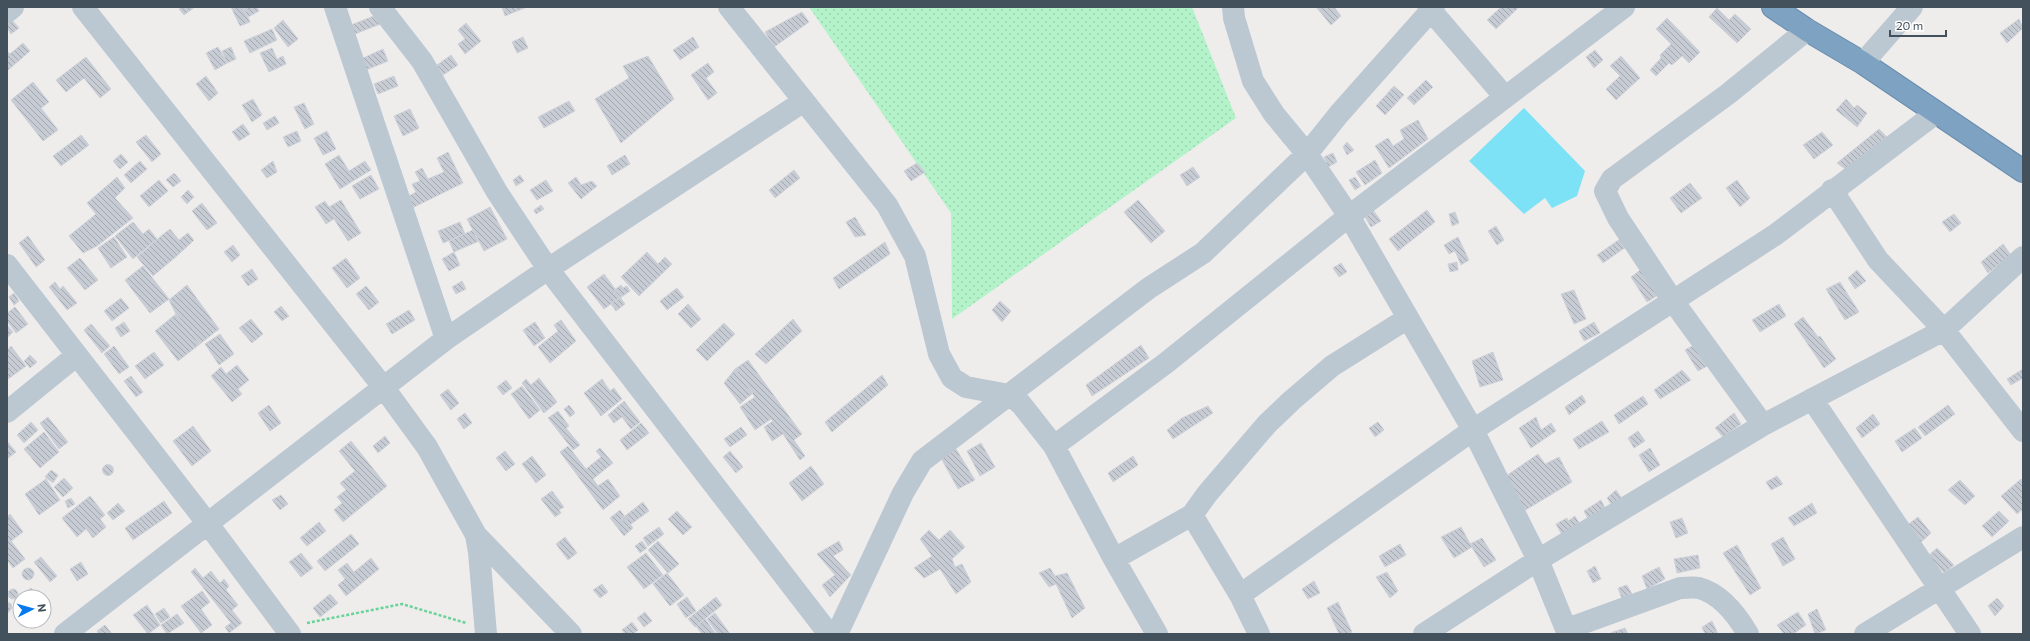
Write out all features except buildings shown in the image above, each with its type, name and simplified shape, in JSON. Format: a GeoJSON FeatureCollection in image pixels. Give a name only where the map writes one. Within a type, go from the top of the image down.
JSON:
{"type":"FeatureCollection","features":[{"type":"Feature","properties":{"kind":"highway"},"geometry":{"type":"LineString","coordinates":[[1773,7],[1807,30],[1863,64],[2023,171]]}},
{"type":"Feature","properties":{"kind":"street"},"geometry":{"type":"LineString","coordinates":[[7,12],[13,7]]}},
{"type":"Feature","properties":{"kind":"street"},"geometry":{"type":"LineString","coordinates":[[83,7],[384,388],[427,447],[476,535],[571,634]]}},
{"type":"Feature","properties":{"kind":"street"},"geometry":{"type":"LineString","coordinates":[[335,7],[446,339]]}},
{"type":"Feature","properties":{"kind":"street"},"geometry":{"type":"LineString","coordinates":[[380,7],[422,61],[497,192],[548,269],[829,634]]}},
{"type":"Feature","properties":{"kind":"street"},"geometry":{"type":"LineString","coordinates":[[729,7],[887,205],[904,233],[915,256],[939,354],[952,378],[966,387],[1009,395],[1021,404],[1054,446],[1114,559],[1157,634]]}},
{"type":"Feature","properties":{"kind":"street"},"geometry":{"type":"LineString","coordinates":[[1233,7],[1234,18],[1253,81],[1274,114],[1307,154],[1349,216],[1473,430],[1538,560],[1568,632],[1680,588],[1698,588],[1716,595],[1739,618],[1748,634]]}},
{"type":"Feature","properties":{"kind":"street"},"geometry":{"type":"LineString","coordinates":[[1054,446],[1166,363],[1349,216],[1624,7]]}},
{"type":"Feature","properties":{"kind":"street"},"geometry":{"type":"LineString","coordinates":[[1863,64],[1912,7]]}},
{"type":"Feature","properties":{"kind":"street"},"geometry":{"type":"LineString","coordinates":[[837,634],[903,493],[922,461],[1149,288],[1203,254],[1307,154],[1339,114],[1431,8],[1505,97]]}},
{"type":"Feature","properties":{"kind":"street"},"geometry":{"type":"LineString","coordinates":[[1763,425],[1673,301],[1618,218],[1605,191],[1612,179],[1728,94],[1807,30]]}},
{"type":"Feature","properties":{"kind":"street"},"geometry":{"type":"LineString","coordinates":[[65,634],[446,339],[548,269],[804,101]]}},
{"type":"Feature","properties":{"kind":"street"},"geometry":{"type":"LineString","coordinates":[[1240,595],[1473,430],[1775,235],[1832,190],[1936,113]]}},
{"type":"Feature","properties":{"kind":"street"},"geometry":{"type":"LineString","coordinates":[[1832,190],[1878,260],[1944,330],[2023,431]]}},
{"type":"Feature","properties":{"kind":"street"},"geometry":{"type":"LineString","coordinates":[[1424,634],[1538,560],[1763,425],[1944,330],[2023,257]]}},
{"type":"Feature","properties":{"kind":"street"},"geometry":{"type":"LineString","coordinates":[[7,264],[208,524],[283,632]]}},
{"type":"Feature","properties":{"kind":"street"},"geometry":{"type":"LineString","coordinates":[[1114,559],[1192,515],[1207,494],[1267,424],[1291,401],[1332,366],[1408,318]]}},
{"type":"Feature","properties":{"kind":"street"},"geometry":{"type":"LineString","coordinates":[[7,412],[77,355]]}},
{"type":"Feature","properties":{"kind":"street"},"geometry":{"type":"LineString","coordinates":[[1812,399],[1970,634]]}},
{"type":"Feature","properties":{"kind":"street"},"geometry":{"type":"LineString","coordinates":[[1192,515],[1240,595],[1259,634]]}},
{"type":"Feature","properties":{"kind":"street"},"geometry":{"type":"LineString","coordinates":[[476,535],[480,552],[486,631]]}},
{"type":"Feature","properties":{"kind":"street"},"geometry":{"type":"LineString","coordinates":[[1865,634],[2023,537]]}},
{"type":"Feature","properties":{"kind":"path"},"geometry":{"type":"LineString","coordinates":[[283,632],[402,604],[486,631]]}},
{"type":"Feature","properties":{"kind":"green space"},"geometry":{"type":"Polygon","coordinates":[[[809,7],[1192,7],[1236,118],[952,319],[951,213],[809,7]]]}},
{"type":"Feature","properties":{"kind":"water"},"geometry":{"type":"Polygon","coordinates":[[[1524,108],[1585,171],[1577,196],[1552,208],[1545,198],[1524,214],[1469,161],[1524,108]]]}}]}
